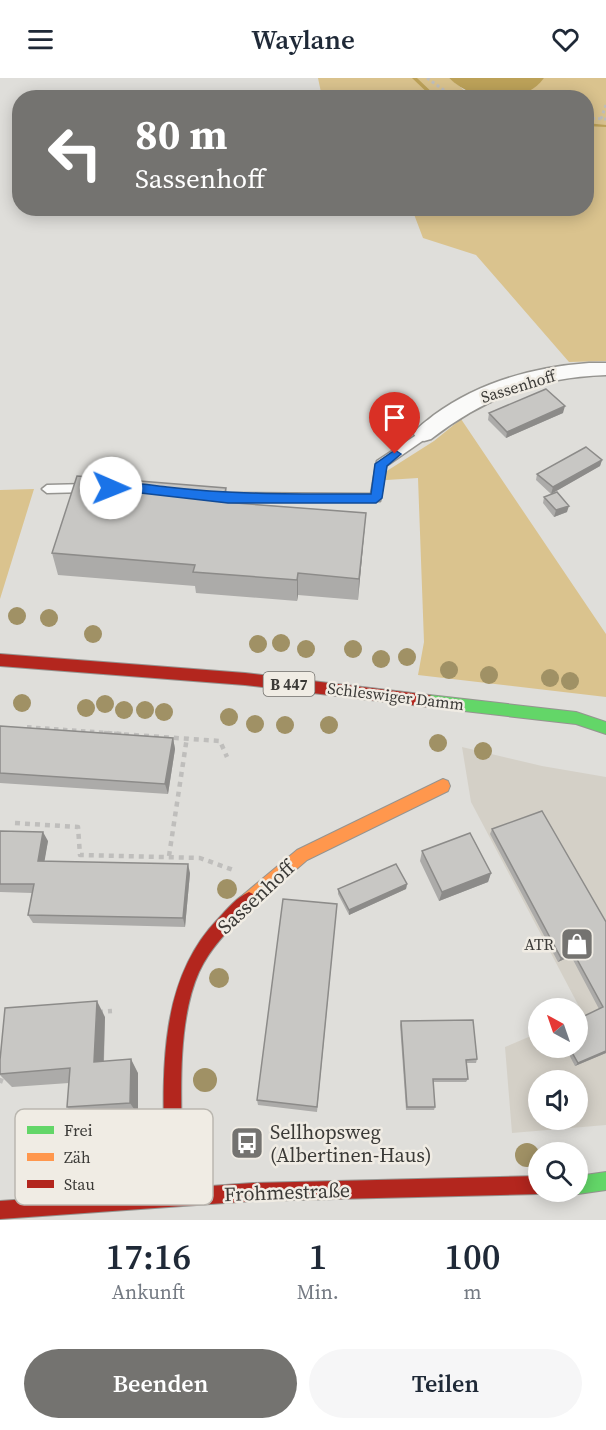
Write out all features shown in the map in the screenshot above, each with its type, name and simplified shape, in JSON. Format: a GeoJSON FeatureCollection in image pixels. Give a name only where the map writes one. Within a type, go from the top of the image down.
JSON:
{"type":"FeatureCollection","features":[{"type":"Feature","properties":{"kind":"street","name":"Sassenhoff"},"geometry":{"type":"LineString","coordinates":[[424,434],[466,404],[501,388],[576,369],[606,369]]}},
{"type":"Feature","properties":{"kind":"street","name":"Schleswiger Damm"},"geometry":{"type":"LineString","coordinates":[[0,660],[245,679],[576,718],[606,728]]}},
{"type":"Feature","properties":{"kind":"street","name":"Schleswiger Damm"},"geometry":{"type":"LineString","coordinates":[[576,718],[606,714]]}},
{"type":"Feature","properties":{"kind":"street","name":"Sassenhoff"},"geometry":{"type":"LineString","coordinates":[[175,1109],[176,1024],[188,977],[203,950],[226,919],[302,855],[443,786]]}},
{"type":"Feature","properties":{"kind":"street"},"geometry":{"type":"LineString","coordinates":[[588,1184],[606,1181]]}},
{"type":"Feature","properties":{"kind":"street","name":"Frohmestraße"},"geometry":{"type":"LineString","coordinates":[[213,1195],[528,1185]]}},
{"type":"Feature","properties":{"kind":"street","name":"Frohmestraße"},"geometry":{"type":"LineString","coordinates":[[0,1210],[67,1205]]}},
{"type":"Feature","properties":{"kind":"lane","name":"Sassenhoff"},"geometry":{"type":"LineString","coordinates":[[196,495],[228,498],[376,498],[381,464],[424,434]]}},
{"type":"Feature","properties":{"kind":"lane"},"geometry":{"type":"LineString","coordinates":[[47,489],[100,488]]}},
{"type":"Feature","properties":{"kind":"path"},"geometry":{"type":"LineString","coordinates":[[427,78],[444,90]]}},
{"type":"Feature","properties":{"kind":"path"},"geometry":{"type":"LineString","coordinates":[[601,119],[606,105]]}},
{"type":"Feature","properties":{"kind":"path"},"geometry":{"type":"LineString","coordinates":[[594,119],[606,120]]}},
{"type":"Feature","properties":{"kind":"path"},"geometry":{"type":"LineString","coordinates":[[27,727],[220,741],[227,757]]}},
{"type":"Feature","properties":{"kind":"path"},"geometry":{"type":"LineString","coordinates":[[169,856],[187,737]]}},
{"type":"Feature","properties":{"kind":"path"},"geometry":{"type":"LineString","coordinates":[[15,823],[78,827],[80,855],[200,858],[268,883]]}},
{"type":"Feature","properties":{"kind":"path"},"geometry":{"type":"LineString","coordinates":[[92,1012],[112,1011]]}},
{"type":"Feature","properties":{"kind":"path"},"geometry":{"type":"LineString","coordinates":[[0,1083],[7,1064]]}},
{"type":"Feature","properties":{"kind":"shaded area"},"geometry":{"type":"Polygon","coordinates":[[[318,78],[449,78],[464,90],[321,90],[318,78]]]}},
{"type":"Feature","properties":{"kind":"shaded area"},"geometry":{"type":"Polygon","coordinates":[[[449,78],[544,78],[531,90],[467,90],[449,78]]]}},
{"type":"Feature","properties":{"kind":"shaded area"},"geometry":{"type":"Polygon","coordinates":[[[544,78],[606,78],[606,361],[569,362],[476,255],[423,238],[415,216],[594,216],[594,90],[528,90],[544,78]]]}},
{"type":"Feature","properties":{"kind":"shaded area"},"geometry":{"type":"Polygon","coordinates":[[[461,419],[606,634],[606,697],[418,675],[424,642],[418,478],[371,481],[434,441],[461,419]]]}},
{"type":"Feature","properties":{"kind":"shaded area"},"geometry":{"type":"Polygon","coordinates":[[[34,489],[0,599],[0,490],[34,489]]]}},
{"type":"Feature","properties":{"kind":"shaded area"},"geometry":{"type":"Polygon","coordinates":[[[462,747],[542,766],[606,777],[606,1125],[588,1127],[588,1070],[528,1070],[528,1130],[547,1130],[512,1133],[505,1047],[528,1037],[528,1058],[588,1058],[588,998],[575,998],[471,802],[462,747]]]}},
{"type":"Feature","properties":{"kind":"building"},"geometry":{"type":"Polygon","coordinates":[[[546,389],[565,406],[507,432],[489,413],[546,389]]]}},
{"type":"Feature","properties":{"kind":"building"},"geometry":{"type":"Polygon","coordinates":[[[586,447],[602,460],[553,487],[537,474],[586,447]]]}},
{"type":"Feature","properties":{"kind":"building"},"geometry":{"type":"Polygon","coordinates":[[[77,476],[226,488],[223,502],[366,513],[359,579],[298,573],[297,580],[193,572],[195,565],[52,553],[77,476]]]}},
{"type":"Feature","properties":{"kind":"building"},"geometry":{"type":"Polygon","coordinates":[[[557,492],[569,506],[556,510],[544,497],[557,492]]]}},
{"type":"Feature","properties":{"kind":"building"},"geometry":{"type":"Polygon","coordinates":[[[0,726],[173,738],[165,784],[0,773],[0,726]]]}},
{"type":"Feature","properties":{"kind":"building","name":"ATR"},"geometry":{"type":"Polygon","coordinates":[[[542,811],[606,922],[606,1051],[578,1063],[575,1058],[588,1058],[588,1014],[603,1007],[573,952],[561,958],[492,829],[542,811]]]}},
{"type":"Feature","properties":{"kind":"building"},"geometry":{"type":"Polygon","coordinates":[[[0,831],[43,832],[38,861],[188,864],[183,918],[28,915],[34,884],[0,884],[0,831]]]}},
{"type":"Feature","properties":{"kind":"building"},"geometry":{"type":"Polygon","coordinates":[[[470,833],[491,873],[442,892],[422,851],[470,833]]]}},
{"type":"Feature","properties":{"kind":"building"},"geometry":{"type":"Polygon","coordinates":[[[396,864],[407,884],[349,910],[338,889],[396,864]]]}},
{"type":"Feature","properties":{"kind":"building"},"geometry":{"type":"Polygon","coordinates":[[[283,899],[337,904],[317,1107],[257,1100],[283,899]]]}},
{"type":"Feature","properties":{"kind":"building"},"geometry":{"type":"Polygon","coordinates":[[[97,1001],[94,1062],[131,1059],[130,1103],[67,1107],[70,1068],[0,1074],[5,1008],[97,1001]]]}},
{"type":"Feature","properties":{"kind":"building"},"geometry":{"type":"Polygon","coordinates":[[[473,1020],[477,1059],[466,1060],[468,1079],[433,1079],[435,1107],[407,1107],[401,1021],[473,1020]]]}},
{"type":"Feature","properties":{"kind":"waterway"},"geometry":{"type":"LineString","coordinates":[[414,78],[427,90]]}},
{"type":"Feature","properties":{"kind":"waterway"},"geometry":{"type":"LineString","coordinates":[[594,125],[606,126]]}},
{"type":"Feature","properties":{"kind":"traffic: fast"},"geometry":{"type":"LineString","coordinates":[[429,701],[576,718],[606,728]]}},
{"type":"Feature","properties":{"kind":"traffic: fast"},"geometry":{"type":"LineString","coordinates":[[588,1184],[606,1181]]}},
{"type":"Feature","properties":{"kind":"traffic: slow"},"geometry":{"type":"LineString","coordinates":[[249,900],[302,855],[443,786]]}},
{"type":"Feature","properties":{"kind":"traffic: jam"},"geometry":{"type":"LineString","coordinates":[[0,660],[245,679],[429,701]]}},
{"type":"Feature","properties":{"kind":"traffic: jam"},"geometry":{"type":"LineString","coordinates":[[174,1109],[177,1030],[188,979],[205,946],[221,926],[249,900]]}},
{"type":"Feature","properties":{"kind":"traffic: jam"},"geometry":{"type":"LineString","coordinates":[[213,1195],[528,1185]]}},
{"type":"Feature","properties":{"kind":"traffic: jam"},"geometry":{"type":"LineString","coordinates":[[0,1210],[70,1205]]}},
{"type":"Feature","properties":{"kind":"place","name":"ATR"},"geometry":{"type":"Point","coordinates":[577,944]}},
{"type":"Feature","properties":{"kind":"place","name":"Sellhopsweg (Albertinen-Haus)"},"geometry":{"type":"Point","coordinates":[247,1143]}},
{"type":"Feature","properties":{"kind":"route"},"geometry":{"type":"LineString","coordinates":[[111,488],[228,498],[376,498],[381,464],[395,454]]}}]}
